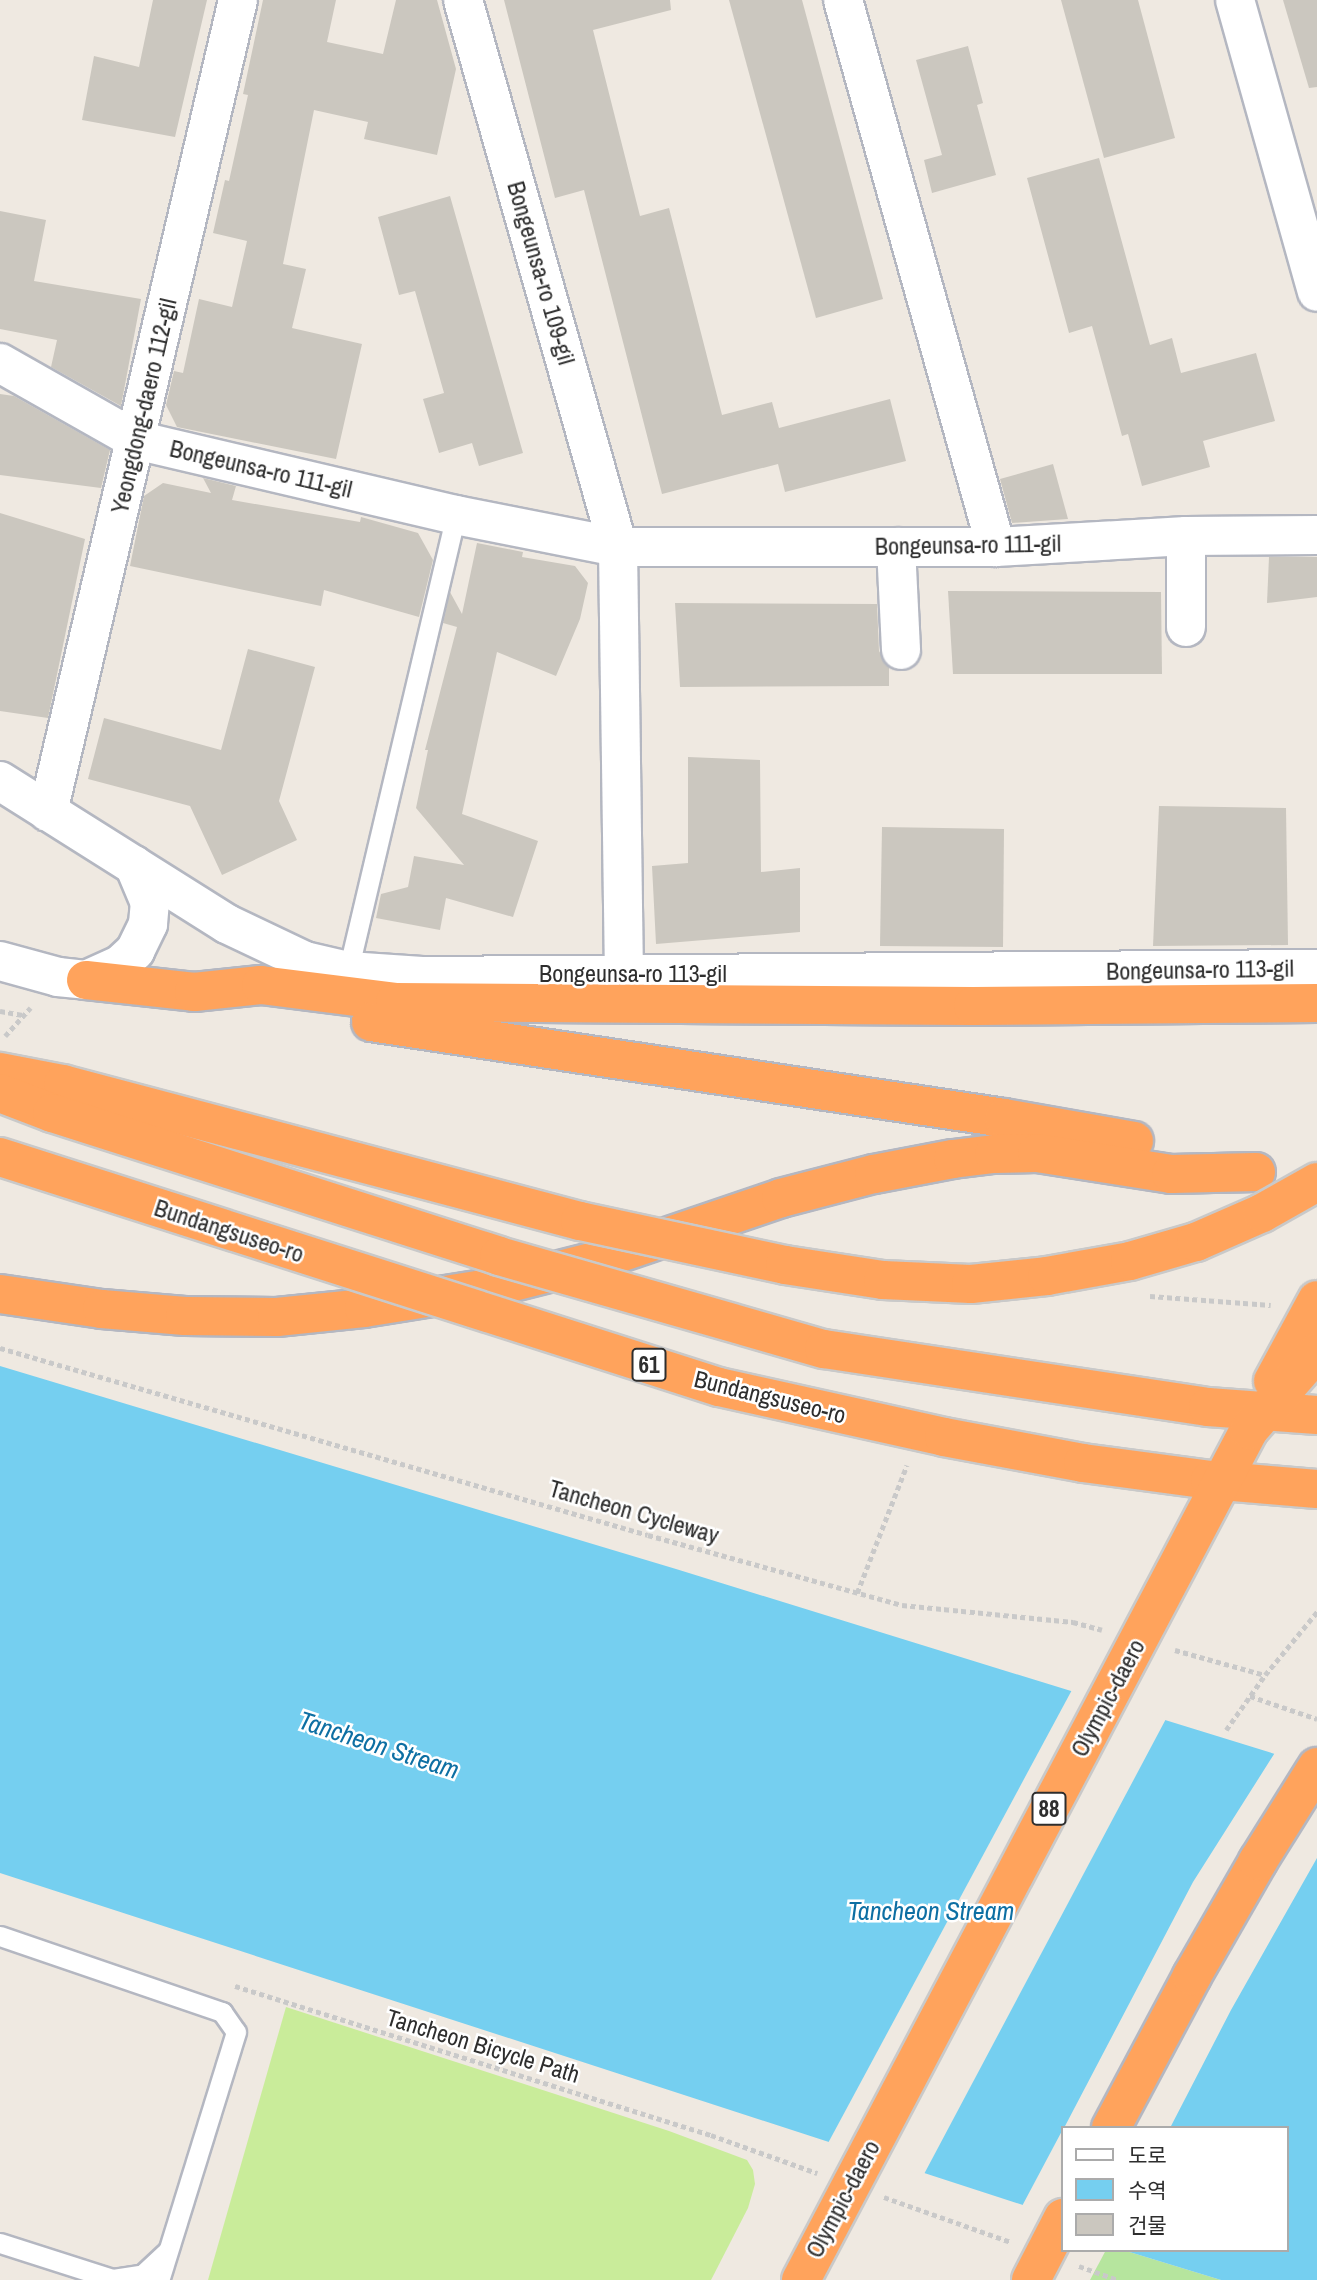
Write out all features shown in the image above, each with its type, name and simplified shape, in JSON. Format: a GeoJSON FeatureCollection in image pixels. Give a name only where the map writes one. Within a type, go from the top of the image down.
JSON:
{"type":"FeatureCollection","features":[{"type":"Feature","properties":{"kind":"highway"},"geometry":{"type":"LineString","coordinates":[[86,980],[194,992],[251,1009],[397,1025],[1004,1118],[1177,1149],[1256,1172],[1317,1182]]}},
{"type":"Feature","properties":{"kind":"highway"},"geometry":{"type":"LineString","coordinates":[[194,992],[261,985],[395,1002],[517,1004],[986,1006],[1317,1003]]}},
{"type":"Feature","properties":{"kind":"highway"},"geometry":{"type":"LineString","coordinates":[[0,1072],[64,1084],[580,1221],[785,1265],[883,1280],[971,1284],[1047,1276],[1130,1261],[1196,1242],[1262,1213],[1317,1182]]}},
{"type":"Feature","properties":{"kind":"highway"},"geometry":{"type":"LineString","coordinates":[[0,1093],[52,1113],[499,1256],[824,1349],[1208,1407],[1317,1415]]}},
{"type":"Feature","properties":{"kind":"highway"},"geometry":{"type":"LineString","coordinates":[[0,1294],[102,1309],[185,1316],[277,1317],[364,1308],[489,1288],[596,1261],[781,1198],[874,1174],[994,1154],[1037,1153],[1171,1174],[1256,1172]]}},
{"type":"Feature","properties":{"kind":"highway","name":"Bundangsuseo-ro"},"geometry":{"type":"LineString","coordinates":[[0,1157],[719,1387],[944,1437],[1083,1463],[1210,1480],[1317,1489]]}},
{"type":"Feature","properties":{"kind":"highway"},"geometry":{"type":"LineString","coordinates":[[1249,1430],[1317,1300]]}},
{"type":"Feature","properties":{"kind":"highway","name":"Olympic-daero"},"geometry":{"type":"LineString","coordinates":[[801,2280],[1249,1430],[1317,1352]]}},
{"type":"Feature","properties":{"kind":"highway"},"geometry":{"type":"LineString","coordinates":[[1112,2126],[1192,1976],[1258,1861],[1317,1767]]}},
{"type":"Feature","properties":{"kind":"highway"},"geometry":{"type":"LineString","coordinates":[[1031,2280],[1062,2220]]}},
{"type":"Feature","properties":{"kind":"street","name":"Yeongdong-daero 112-gil"},"geometry":{"type":"LineString","coordinates":[[48,812],[238,0]]}},
{"type":"Feature","properties":{"kind":"street","name":"Bongeunsa-ro 109-gil"},"geometry":{"type":"LineString","coordinates":[[463,0],[618,547]]}},
{"type":"Feature","properties":{"kind":"street"},"geometry":{"type":"LineString","coordinates":[[843,0],[996,547]]}},
{"type":"Feature","properties":{"kind":"street"},"geometry":{"type":"LineString","coordinates":[[1235,0],[1317,292]]}},
{"type":"Feature","properties":{"kind":"street","name":"Bongeunsa-ro 111-gil"},"geometry":{"type":"LineString","coordinates":[[0,363],[136,440],[456,515],[618,547],[996,547],[1186,536],[1317,535]]}},
{"type":"Feature","properties":{"kind":"street"},"geometry":{"type":"LineString","coordinates":[[1186,536],[1186,627]]}},
{"type":"Feature","properties":{"kind":"street"},"geometry":{"type":"LineString","coordinates":[[618,547],[624,974]]}},
{"type":"Feature","properties":{"kind":"street"},"geometry":{"type":"LineString","coordinates":[[896,547],[901,650]]}},
{"type":"Feature","properties":{"kind":"street","name":"Bongeunsa-ro 113-gil"},"geometry":{"type":"LineString","coordinates":[[0,781],[185,899],[265,944],[305,961],[348,971],[422,975],[1317,969]]}},
{"type":"Feature","properties":{"kind":"street"},"geometry":{"type":"LineString","coordinates":[[0,961],[58,977],[86,980],[120,965],[135,951],[148,924],[150,902],[134,865]]}},
{"type":"Feature","properties":{"kind":"lane"},"geometry":{"type":"LineString","coordinates":[[348,971],[456,515]]}},
{"type":"Feature","properties":{"kind":"lane"},"geometry":{"type":"LineString","coordinates":[[0,1936],[222,2011],[236,2032],[159,2280]]}},
{"type":"Feature","properties":{"kind":"lane"},"geometry":{"type":"LineString","coordinates":[[0,2243],[113,2279],[143,2274],[168,2251]]}},
{"type":"Feature","properties":{"kind":"path"},"geometry":{"type":"LineString","coordinates":[[0,1011],[24,1015]]}},
{"type":"Feature","properties":{"kind":"path","name":"Tancheon Cycleway"},"geometry":{"type":"LineString","coordinates":[[0,1348],[648,1535],[902,1605],[1073,1622],[1111,1632]]}},
{"type":"Feature","properties":{"kind":"path"},"geometry":{"type":"LineString","coordinates":[[1226,1730],[1265,1675],[1317,1612]]}},
{"type":"Feature","properties":{"kind":"path"},"geometry":{"type":"LineString","coordinates":[[1162,1647],[1265,1675]]}},
{"type":"Feature","properties":{"kind":"path"},"geometry":{"type":"LineString","coordinates":[[1250,1696],[1317,1719]]}},
{"type":"Feature","properties":{"kind":"path","name":"Tancheon Bicycle Path"},"geometry":{"type":"LineString","coordinates":[[225,1982],[711,2135],[826,2176]]}},
{"type":"Feature","properties":{"kind":"path"},"geometry":{"type":"LineString","coordinates":[[876,2194],[953,2222]]}},
{"type":"Feature","properties":{"kind":"green space"},"geometry":{"type":"Polygon","coordinates":[[[286,2007],[669,2131],[747,2160],[753,2170],[755,2184],[748,2208],[711,2280],[208,2280],[286,2007]]]}},
{"type":"Feature","properties":{"kind":"green space"},"geometry":{"type":"Polygon","coordinates":[[[1105,2252],[1130,2252],[1221,2280],[1090,2280],[1105,2252]]]}},
{"type":"Feature","properties":{"kind":"water","name":"Tancheon Stream"},"geometry":{"type":"Polygon","coordinates":[[[0,1366],[676,1569],[1317,1767],[1317,2280],[1221,2280],[1130,2252],[1289,2252],[1289,2126],[1062,2126],[1062,2218],[0,1873],[0,1366]]]}},
{"type":"Feature","properties":{"kind":"pier"},"geometry":{"type":"Polygon","coordinates":[[[1073,1688],[1167,1717],[923,2176],[827,2145],[1073,1688]]]}},
{"type":"Feature","properties":{"kind":"pier"},"geometry":{"type":"Polygon","coordinates":[[[1276,1751],[1317,1764],[1317,1858],[1231,2010],[1171,2126],[1065,2126],[1193,1882],[1276,1751]]]}},
{"type":"Feature","properties":{"kind":"pier"},"geometry":{"type":"Polygon","coordinates":[[[1062,2131],[1062,2222],[1021,2208],[1062,2131]]]}},
{"type":"Feature","properties":{"kind":"building"},"geometry":{"type":"Polygon","coordinates":[[[153,0],[207,0],[175,137],[82,120],[94,56],[139,67],[153,0]]]}},
{"type":"Feature","properties":{"kind":"building"},"geometry":{"type":"Polygon","coordinates":[[[263,0],[336,0],[327,42],[383,54],[396,0],[437,0],[456,69],[437,155],[364,139],[368,122],[314,110],[283,264],[306,269],[292,328],[362,344],[336,459],[177,427],[166,405],[174,371],[183,373],[199,299],[232,307],[247,241],[213,233],[225,180],[229,181],[248,95],[243,94],[263,0]]]}},
{"type":"Feature","properties":{"kind":"building"},"geometry":{"type":"Polygon","coordinates":[[[504,0],[670,0],[671,10],[593,30],[640,216],[669,208],[722,415],[772,402],[779,428],[890,399],[906,461],[785,492],[778,464],[662,494],[584,190],[555,198],[504,0]]]}},
{"type":"Feature","properties":{"kind":"building"},"geometry":{"type":"Polygon","coordinates":[[[729,0],[802,0],[883,299],[816,318],[729,0]]]}},
{"type":"Feature","properties":{"kind":"building"},"geometry":{"type":"Polygon","coordinates":[[[1061,0],[1138,0],[1175,138],[1104,158],[1061,0]]]}},
{"type":"Feature","properties":{"kind":"building"},"geometry":{"type":"Polygon","coordinates":[[[1283,0],[1317,0],[1317,87],[1309,88],[1283,0]]]}},
{"type":"Feature","properties":{"kind":"building"},"geometry":{"type":"Polygon","coordinates":[[[968,46],[983,103],[977,105],[996,175],[932,193],[924,160],[942,155],[916,60],[968,46]]]}},
{"type":"Feature","properties":{"kind":"building"},"geometry":{"type":"Polygon","coordinates":[[[1099,158],[1150,345],[1172,338],[1181,373],[1256,353],[1275,421],[1203,441],[1210,467],[1142,486],[1128,434],[1122,436],[1092,326],[1069,333],[1027,178],[1099,158]]]}},
{"type":"Feature","properties":{"kind":"building"},"geometry":{"type":"Polygon","coordinates":[[[450,196],[523,453],[479,466],[472,443],[439,453],[423,399],[444,393],[415,291],[399,295],[378,217],[450,196]]]}},
{"type":"Feature","properties":{"kind":"building"},"geometry":{"type":"Polygon","coordinates":[[[0,211],[46,220],[34,281],[141,299],[121,406],[51,367],[57,340],[0,329],[0,211]]]}},
{"type":"Feature","properties":{"kind":"building"},"geometry":{"type":"Polygon","coordinates":[[[0,394],[14,396],[110,450],[101,488],[0,475],[0,394]]]}},
{"type":"Feature","properties":{"kind":"building"},"geometry":{"type":"Polygon","coordinates":[[[1053,464],[1068,519],[1012,523],[1000,479],[1053,464]]]}},
{"type":"Feature","properties":{"kind":"building"},"geometry":{"type":"Polygon","coordinates":[[[203,478],[236,486],[232,500],[360,522],[361,517],[418,533],[433,560],[419,617],[324,590],[321,606],[130,566],[144,496],[163,483],[211,493],[203,478]]]}},
{"type":"Feature","properties":{"kind":"building"},"geometry":{"type":"Polygon","coordinates":[[[0,513],[85,539],[48,718],[0,711],[0,513]]]}},
{"type":"Feature","properties":{"kind":"building"},"geometry":{"type":"Polygon","coordinates":[[[477,543],[523,552],[522,557],[575,566],[588,583],[580,619],[556,676],[497,652],[462,814],[538,841],[513,917],[446,898],[440,930],[376,918],[381,894],[408,887],[414,856],[464,865],[416,808],[428,750],[425,750],[457,627],[443,623],[450,592],[462,614],[477,543]]]}},
{"type":"Feature","properties":{"kind":"building"},"geometry":{"type":"Polygon","coordinates":[[[1269,557],[1317,557],[1317,597],[1267,603],[1269,557]]]}},
{"type":"Feature","properties":{"kind":"building"},"geometry":{"type":"Polygon","coordinates":[[[948,591],[1161,592],[1162,674],[953,674],[948,591]]]}},
{"type":"Feature","properties":{"kind":"building"},"geometry":{"type":"Polygon","coordinates":[[[675,603],[877,604],[879,651],[889,667],[889,686],[680,687],[675,603]]]}},
{"type":"Feature","properties":{"kind":"building"},"geometry":{"type":"Polygon","coordinates":[[[248,649],[315,667],[279,801],[297,840],[222,875],[190,806],[88,779],[104,718],[221,750],[248,649]]]}},
{"type":"Feature","properties":{"kind":"building"},"geometry":{"type":"Polygon","coordinates":[[[688,757],[760,760],[761,872],[800,868],[800,932],[656,944],[652,866],[688,863],[688,757]]]}},
{"type":"Feature","properties":{"kind":"building"},"geometry":{"type":"Polygon","coordinates":[[[1159,806],[1286,808],[1288,945],[1153,946],[1159,806]]]}},
{"type":"Feature","properties":{"kind":"building"},"geometry":{"type":"Polygon","coordinates":[[[882,827],[1004,829],[1003,947],[880,946],[882,827]]]}}]}
